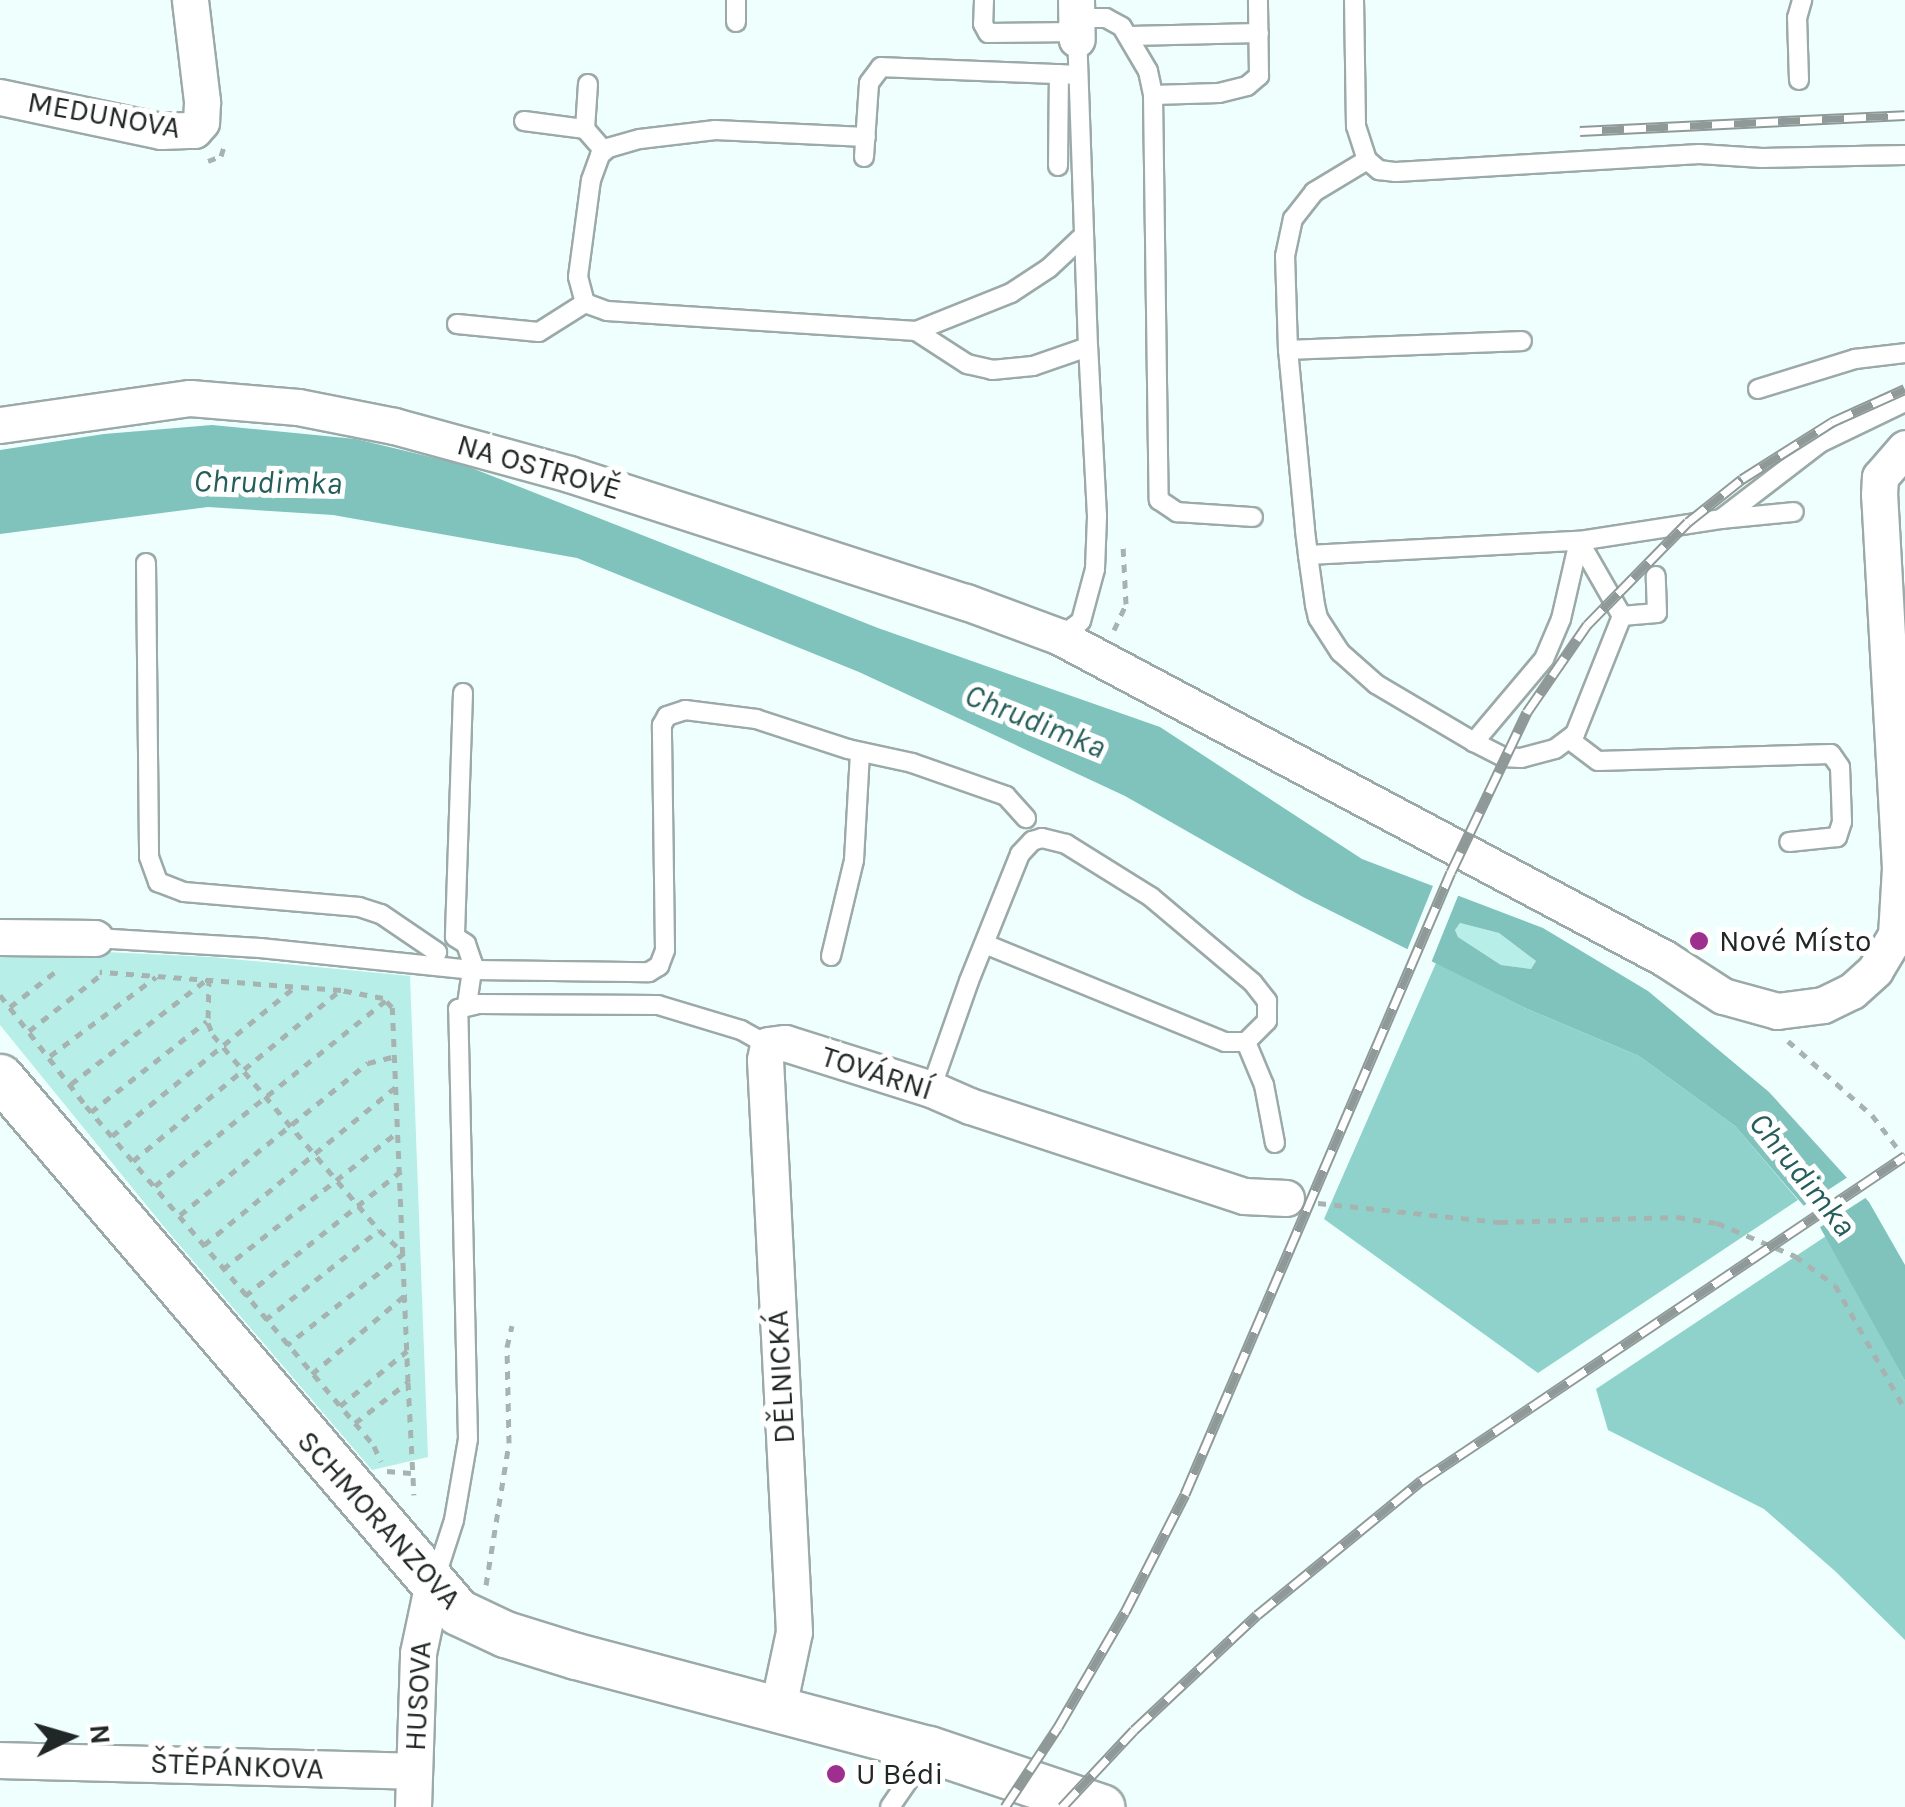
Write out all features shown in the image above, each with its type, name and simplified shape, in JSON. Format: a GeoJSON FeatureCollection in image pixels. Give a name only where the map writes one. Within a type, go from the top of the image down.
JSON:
{"type":"FeatureCollection","features":[{"type":"Feature","properties":{"kind":"street","name":"MEDUNOVA"},"geometry":{"type":"LineString","coordinates":[[0,97],[160,131],[190,132],[198,127],[202,109],[190,0]]}},
{"type":"Feature","properties":{"kind":"street","name":"NA OSTROVĚ"},"geometry":{"type":"LineString","coordinates":[[0,424],[152,402],[220,398],[298,407],[394,426],[588,480],[966,602],[1060,638],[1664,958],[1723,996],[1759,1010]]}},
{"type":"Feature","properties":{"kind":"street"},"geometry":{"type":"LineString","coordinates":[[1759,1010],[1806,1009],[1838,999],[1875,970],[1901,935],[1879,495],[1880,476],[1905,448]]}},
{"type":"Feature","properties":{"kind":"street"},"geometry":{"type":"LineString","coordinates":[[0,937],[96,960]]}},
{"type":"Feature","properties":{"kind":"street","name":"TOVÁRNÍ"},"geometry":{"type":"LineString","coordinates":[[768,1045],[785,1043],[930,1088],[970,1106],[1244,1196],[1286,1198]]}},
{"type":"Feature","properties":{"kind":"street","name":"DĚLNICKÁ"},"geometry":{"type":"LineString","coordinates":[[768,1045],[765,1060],[794,1632],[778,1707]]}},
{"type":"Feature","properties":{"kind":"street","name":"SCHMORANZOVA"},"geometry":{"type":"LineString","coordinates":[[0,1077],[432,1587],[470,1620],[614,1667],[930,1748],[1086,1802]]}},
{"type":"Feature","properties":{"kind":"street","name":"HUSOVA"},"geometry":{"type":"LineString","coordinates":[[413,1807],[418,1653],[432,1587]]}},
{"type":"Feature","properties":{"kind":"street","name":"ŠTĚPÁNKOVA"},"geometry":{"type":"LineString","coordinates":[[0,1760],[414,1771]]}},
{"type":"Feature","properties":{"kind":"lane"},"geometry":{"type":"LineString","coordinates":[[736,0],[736,22]]}},
{"type":"Feature","properties":{"kind":"lane"},"geometry":{"type":"LineString","coordinates":[[984,0],[988,33],[1112,20],[1130,36],[1148,71],[1153,95],[1159,500],[1176,512],[1253,517]]}},
{"type":"Feature","properties":{"kind":"lane"},"geometry":{"type":"LineString","coordinates":[[1153,95],[1228,92],[1251,84],[1260,72],[1258,0]]}},
{"type":"Feature","properties":{"kind":"lane"},"geometry":{"type":"LineString","coordinates":[[1354,0],[1356,136],[1367,160],[1379,170],[1699,154],[1762,158],[1905,155]]}},
{"type":"Feature","properties":{"kind":"lane"},"geometry":{"type":"LineString","coordinates":[[1799,80],[1797,18],[1802,0]]}},
{"type":"Feature","properties":{"kind":"lane"},"geometry":{"type":"LineString","coordinates":[[1058,166],[1076,22]]}},
{"type":"Feature","properties":{"kind":"lane"},"geometry":{"type":"LineString","coordinates":[[1130,36],[1259,33]]}},
{"type":"Feature","properties":{"kind":"lane"},"geometry":{"type":"LineString","coordinates":[[864,158],[868,83],[882,67],[1068,75]]}},
{"type":"Feature","properties":{"kind":"lane"},"geometry":{"type":"LineString","coordinates":[[1060,638],[1076,627],[1085,612],[1096,556],[1084,235],[1068,75]]}},
{"type":"Feature","properties":{"kind":"lane"},"geometry":{"type":"LineString","coordinates":[[585,130],[588,84]]}},
{"type":"Feature","properties":{"kind":"lane"},"geometry":{"type":"LineString","coordinates":[[524,121],[585,130],[604,151]]}},
{"type":"Feature","properties":{"kind":"lane"},"geometry":{"type":"LineString","coordinates":[[585,303],[578,277],[592,180],[604,151],[640,139],[715,130],[866,137]]}},
{"type":"Feature","properties":{"kind":"lane"},"geometry":{"type":"LineString","coordinates":[[1367,160],[1314,192],[1293,219],[1285,256],[1288,350],[1308,556],[1318,618],[1340,652],[1391,696],[1474,742],[1512,758],[1554,750],[1570,740],[1622,616]]}},
{"type":"Feature","properties":{"kind":"lane"},"geometry":{"type":"LineString","coordinates":[[456,324],[538,332],[585,303],[608,310],[916,332],[1011,293],[1049,268],[1084,235]]}},
{"type":"Feature","properties":{"kind":"lane"},"geometry":{"type":"LineString","coordinates":[[916,332],[967,364],[992,370],[1033,366],[1088,346]]}},
{"type":"Feature","properties":{"kind":"lane"},"geometry":{"type":"LineString","coordinates":[[1288,350],[1522,341]]}},
{"type":"Feature","properties":{"kind":"lane"},"geometry":{"type":"LineString","coordinates":[[1758,389],[1855,358],[1905,353]]}},
{"type":"Feature","properties":{"kind":"lane"},"geometry":{"type":"LineString","coordinates":[[1722,518],[1820,444],[1905,402]]}},
{"type":"Feature","properties":{"kind":"lane"},"geometry":{"type":"LineString","coordinates":[[1308,556],[1578,541],[1722,518],[1794,512]]}},
{"type":"Feature","properties":{"kind":"lane"},"geometry":{"type":"LineString","coordinates":[[1578,541],[1622,616]]}},
{"type":"Feature","properties":{"kind":"lane"},"geometry":{"type":"LineString","coordinates":[[1474,742],[1544,659],[1560,619],[1578,541]]}},
{"type":"Feature","properties":{"kind":"lane"},"geometry":{"type":"LineString","coordinates":[[146,563],[149,857],[158,882],[184,892],[358,906],[380,914],[437,959]]}},
{"type":"Feature","properties":{"kind":"lane"},"geometry":{"type":"LineString","coordinates":[[1622,616],[1657,613],[1656,576]]}},
{"type":"Feature","properties":{"kind":"lane"},"geometry":{"type":"LineString","coordinates":[[455,937],[463,693]]}},
{"type":"Feature","properties":{"kind":"lane"},"geometry":{"type":"LineString","coordinates":[[96,960],[260,948],[437,959],[474,970],[638,975],[659,966],[665,942],[662,733],[664,720],[672,713],[704,710],[744,716],[860,752],[912,763],[1006,796],[1026,818]]}},
{"type":"Feature","properties":{"kind":"lane"},"geometry":{"type":"LineString","coordinates":[[1570,740],[1598,761],[1831,754],[1840,767],[1842,822],[1837,837],[1790,842]]}},
{"type":"Feature","properties":{"kind":"lane"},"geometry":{"type":"LineString","coordinates":[[830,956],[854,860],[860,752]]}},
{"type":"Feature","properties":{"kind":"lane"},"geometry":{"type":"LineString","coordinates":[[930,1088],[984,944],[1020,854],[1032,841],[1054,838],[1151,897],[1253,982],[1268,1011],[1262,1030],[1246,1042],[1212,1038],[984,944]]}},
{"type":"Feature","properties":{"kind":"lane"},"geometry":{"type":"LineString","coordinates":[[432,1587],[454,1520],[468,1439],[454,1020],[464,1006],[474,970],[466,944],[455,937],[445,939],[437,959]]}},
{"type":"Feature","properties":{"kind":"lane","name":"TOVÁRNÍ"},"geometry":{"type":"LineString","coordinates":[[464,1006],[658,1006],[742,1030],[768,1045]]}},
{"type":"Feature","properties":{"kind":"lane"},"geometry":{"type":"LineString","coordinates":[[1246,1042],[1264,1085],[1276,1143]]}},
{"type":"Feature","properties":{"kind":"lane"},"geometry":{"type":"LineString","coordinates":[[890,1807],[930,1748]]}},
{"type":"Feature","properties":{"kind":"path"},"geometry":{"type":"LineString","coordinates":[[30,1031],[96,960],[158,975],[298,985],[387,1000]]}},
{"type":"Feature","properties":{"kind":"path"},"geometry":{"type":"LineString","coordinates":[[10,1007],[58,969],[44,968]]}},
{"type":"Feature","properties":{"kind":"path"},"geometry":{"type":"LineString","coordinates":[[50,1056],[158,975]]}},
{"type":"Feature","properties":{"kind":"path"},"geometry":{"type":"LineString","coordinates":[[209,978],[208,1020],[222,1046],[358,1206],[404,1254]]}},
{"type":"Feature","properties":{"kind":"path"},"geometry":{"type":"LineString","coordinates":[[71,1084],[209,978]]}},
{"type":"Feature","properties":{"kind":"path"},"geometry":{"type":"LineString","coordinates":[[112,1136],[298,985]]}},
{"type":"Feature","properties":{"kind":"path"},"geometry":{"type":"LineString","coordinates":[[133,1161],[341,990]]}},
{"type":"Feature","properties":{"kind":"path"},"geometry":{"type":"LineString","coordinates":[[0,995],[92,1112],[354,1424],[408,1382]]}},
{"type":"Feature","properties":{"kind":"path"},"geometry":{"type":"LineString","coordinates":[[387,1000],[396,1022],[414,1495]]}},
{"type":"Feature","properties":{"kind":"path"},"geometry":{"type":"LineString","coordinates":[[155,1186],[387,1000]]}},
{"type":"Feature","properties":{"kind":"path"},"geometry":{"type":"LineString","coordinates":[[1759,1010],[1809,1064],[1872,1115],[1905,1158]]}},
{"type":"Feature","properties":{"kind":"path"},"geometry":{"type":"LineString","coordinates":[[92,1112],[208,1020]]}},
{"type":"Feature","properties":{"kind":"path"},"geometry":{"type":"LineString","coordinates":[[180,1216],[368,1063],[397,1056]]}},
{"type":"Feature","properties":{"kind":"path"},"geometry":{"type":"LineString","coordinates":[[204,1245],[398,1085]]}},
{"type":"Feature","properties":{"kind":"path"},"geometry":{"type":"LineString","coordinates":[[223,1269],[400,1130]]}},
{"type":"Feature","properties":{"kind":"path"},"geometry":{"type":"LineString","coordinates":[[245,1296],[401,1171]]}},
{"type":"Feature","properties":{"kind":"path"},"geometry":{"type":"LineString","coordinates":[[1286,1198],[1351,1210],[1500,1222],[1677,1217],[1717,1222],[1795,1256],[1835,1285],[1905,1409]]}},
{"type":"Feature","properties":{"kind":"path"},"geometry":{"type":"LineString","coordinates":[[265,1320],[379,1230]]}},
{"type":"Feature","properties":{"kind":"path"},"geometry":{"type":"LineString","coordinates":[[287,1345],[404,1254]]}},
{"type":"Feature","properties":{"kind":"path"},"geometry":{"type":"LineString","coordinates":[[312,1374],[405,1295]]}},
{"type":"Feature","properties":{"kind":"path"},"geometry":{"type":"LineString","coordinates":[[484,1593],[509,1443],[507,1348],[512,1326]]}},
{"type":"Feature","properties":{"kind":"path"},"geometry":{"type":"LineString","coordinates":[[340,1406],[407,1351]]}},
{"type":"Feature","properties":{"kind":"path"},"geometry":{"type":"LineString","coordinates":[[380,1470],[412,1472]]}},
{"type":"Feature","properties":{"kind":"shaded area"},"geometry":{"type":"Polygon","coordinates":[[[1460,923],[1499,933],[1536,961],[1531,969],[1501,965],[1458,937],[1455,930],[1460,923]]]}},
{"type":"Feature","properties":{"kind":"shaded area"},"geometry":{"type":"Polygon","coordinates":[[[0,947],[211,957],[410,976],[428,1457],[372,1470],[165,1228],[0,1025],[0,947]]]}},
{"type":"Feature","properties":{"kind":"shaded area"},"geometry":{"type":"Polygon","coordinates":[[[1436,963],[1525,1008],[1639,1056],[1735,1126],[1798,1200],[1538,1373],[1324,1219],[1436,963]]]}},
{"type":"Feature","properties":{"kind":"shaded area"},"geometry":{"type":"Polygon","coordinates":[[[1826,1236],[1905,1381],[1905,1640],[1764,1509],[1608,1430],[1596,1389],[1826,1236]]]}},
{"type":"Feature","properties":{"kind":"water","name":"Chrudimka"},"geometry":{"type":"Polygon","coordinates":[[[212,425],[356,439],[464,465],[878,628],[1160,727],[1362,859],[1543,928],[1648,991],[1769,1092],[1869,1202],[1905,1265],[1905,1381],[1816,1220],[1735,1126],[1639,1056],[1525,1008],[1303,897],[1125,796],[859,672],[577,558],[333,515],[208,507],[0,534],[0,450],[104,434],[212,425]],[[1460,923],[1455,930],[1458,937],[1501,965],[1531,969],[1536,961],[1499,933],[1460,923]]]}},
{"type":"Feature","properties":{"kind":"pier"},"geometry":{"type":"Polygon","coordinates":[[[1435,881],[1460,891],[1430,964],[1405,954],[1435,881]]]}},
{"type":"Feature","properties":{"kind":"pier"},"geometry":{"type":"Polygon","coordinates":[[[1851,1175],[1866,1198],[1815,1231],[1800,1208],[1851,1175]]]}},
{"type":"Feature","properties":{"kind":"railway"},"geometry":{"type":"LineString","coordinates":[[1580,131],[1905,115]]}},
{"type":"Feature","properties":{"kind":"railway"},"geometry":{"type":"LineString","coordinates":[[1005,1807],[1058,1727],[1125,1612],[1185,1494],[1451,872],[1527,712],[1587,625],[1688,522],[1742,479],[1832,422],[1905,389]]}},
{"type":"Feature","properties":{"kind":"railway"},"geometry":{"type":"LineString","coordinates":[[1062,1807],[1134,1730],[1257,1615],[1421,1481],[1905,1156]]}},
{"type":"Feature","properties":{"kind":"place","name":"Nové Místo"},"geometry":{"type":"Point","coordinates":[1699,941]}},
{"type":"Feature","properties":{"kind":"place","name":"U Bédi"},"geometry":{"type":"Point","coordinates":[836,1774]}}]}
